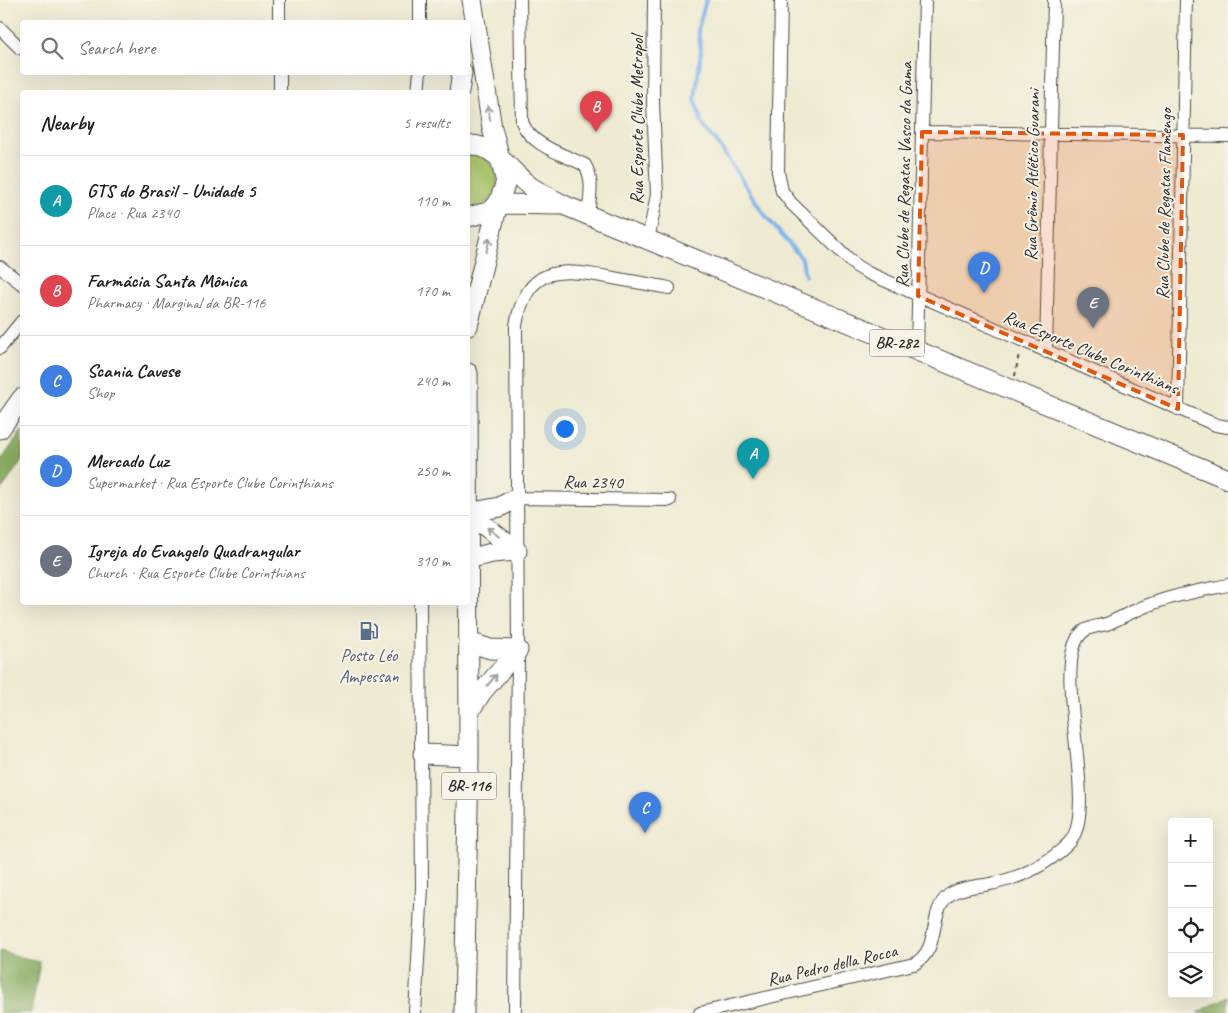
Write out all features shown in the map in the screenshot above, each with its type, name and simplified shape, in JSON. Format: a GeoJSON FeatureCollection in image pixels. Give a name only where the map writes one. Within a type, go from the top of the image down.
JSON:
{"type":"FeatureCollection","features":[{"type":"Feature","properties":{"kind":"highway"},"geometry":{"type":"LineString","coordinates":[[470,24],[472,6]]}},
{"type":"Feature","properties":{"kind":"highway"},"geometry":{"type":"LineString","coordinates":[[470,318],[498,204],[506,182],[505,171],[500,160],[492,128],[472,6]]}},
{"type":"Feature","properties":{"kind":"highway"},"geometry":{"type":"LineString","coordinates":[[459,90],[462,75]]}},
{"type":"Feature","properties":{"kind":"highway","name":"BR-282"},"geometry":{"type":"LineString","coordinates":[[470,145],[475,144],[489,150],[530,186],[566,206],[1228,479]]}},
{"type":"Feature","properties":{"kind":"highway","name":"BR-282"},"geometry":{"type":"LineString","coordinates":[[498,204],[566,206]]}},
{"type":"Feature","properties":{"kind":"highway"},"geometry":{"type":"LineString","coordinates":[[470,217],[488,212],[498,204]]}},
{"type":"Feature","properties":{"kind":"highway"},"geometry":{"type":"LineString","coordinates":[[0,429],[20,401]]}},
{"type":"Feature","properties":{"kind":"highway"},"geometry":{"type":"LineString","coordinates":[[470,513],[500,507],[516,498]]}},
{"type":"Feature","properties":{"kind":"highway"},"geometry":{"type":"LineString","coordinates":[[470,515],[517,551]]}},
{"type":"Feature","properties":{"kind":"highway"},"geometry":{"type":"LineString","coordinates":[[470,558],[492,553],[517,551]]}},
{"type":"Feature","properties":{"kind":"highway","name":"BR-116"},"geometry":{"type":"LineString","coordinates":[[464,1013],[469,756],[469,605]]}},
{"type":"Feature","properties":{"kind":"highway"},"geometry":{"type":"LineString","coordinates":[[469,642],[490,649],[518,650]]}},
{"type":"Feature","properties":{"kind":"highway"},"geometry":{"type":"LineString","coordinates":[[469,712],[482,692],[518,650]]}},
{"type":"Feature","properties":{"kind":"highway"},"geometry":{"type":"LineString","coordinates":[[423,754],[469,756]]}},
{"type":"Feature","properties":{"kind":"street"},"geometry":{"type":"LineString","coordinates":[[279,0],[279,20]]}},
{"type":"Feature","properties":{"kind":"street"},"geometry":{"type":"LineString","coordinates":[[420,0],[420,20]]}},
{"type":"Feature","properties":{"kind":"street"},"geometry":{"type":"LineString","coordinates":[[520,0],[522,122],[526,131],[533,139],[585,165],[590,172],[591,183],[588,215]]}},
{"type":"Feature","properties":{"kind":"street","name":"Rua Esporte Clube Metropol"},"geometry":{"type":"LineString","coordinates":[[648,240],[657,195],[653,102],[654,0]]}},
{"type":"Feature","properties":{"kind":"street","name":"Rua Esporte Clube Corinthians"},"geometry":{"type":"LineString","coordinates":[[781,0],[778,172],[782,191],[791,203],[856,266],[918,296],[1046,352],[1216,425],[1228,427]]}},
{"type":"Feature","properties":{"kind":"street","name":"Rua Clube de Regatas Vasco da Gama"},"geometry":{"type":"LineString","coordinates":[[917,351],[925,0]]}},
{"type":"Feature","properties":{"kind":"street","name":"Rua Grêmio Atlético Guarani"},"geometry":{"type":"LineString","coordinates":[[1046,352],[1054,0]]}},
{"type":"Feature","properties":{"kind":"street","name":"Rua Clube de Regatas Flamengo"},"geometry":{"type":"LineString","coordinates":[[1178,409],[1186,0]]}},
{"type":"Feature","properties":{"kind":"street"},"geometry":{"type":"LineString","coordinates":[[0,28],[20,48]]}},
{"type":"Feature","properties":{"kind":"street"},"geometry":{"type":"LineString","coordinates":[[280,75],[280,90]]}},
{"type":"Feature","properties":{"kind":"street"},"geometry":{"type":"LineString","coordinates":[[418,90],[420,75]]}},
{"type":"Feature","properties":{"kind":"street"},"geometry":{"type":"LineString","coordinates":[[922,132],[1228,136]]}},
{"type":"Feature","properties":{"kind":"street"},"geometry":{"type":"LineString","coordinates":[[0,267],[20,282]]}},
{"type":"Feature","properties":{"kind":"street"},"geometry":{"type":"LineString","coordinates":[[515,1013],[518,650],[516,325],[519,306],[526,292],[537,281],[553,273],[574,271],[669,288]]}},
{"type":"Feature","properties":{"kind":"street"},"geometry":{"type":"LineString","coordinates":[[0,348],[20,324]]}},
{"type":"Feature","properties":{"kind":"street","name":"Rua 2340"},"geometry":{"type":"LineString","coordinates":[[516,498],[670,500]]}},
{"type":"Feature","properties":{"kind":"street","name":"Rua Pedro della Rocca"},"geometry":{"type":"LineString","coordinates":[[700,1013],[914,964],[922,960],[931,946],[937,913],[944,900],[954,892],[1019,876],[1046,861],[1070,843],[1077,827],[1080,804],[1071,659],[1075,641],[1084,631],[1174,596],[1228,585]]}},
{"type":"Feature","properties":{"kind":"street"},"geometry":{"type":"LineString","coordinates":[[415,1013],[422,888],[423,754],[420,605]]}},
{"type":"Feature","properties":{"kind":"path"},"geometry":{"type":"LineString","coordinates":[[1013,390],[1022,341]]}},
{"type":"Feature","properties":{"kind":"highlighted area"},"geometry":{"type":"Polygon","coordinates":[[[922,132],[1183,135],[1178,409],[918,296],[922,132]]]}},
{"type":"Feature","properties":{"kind":"green space"},"geometry":{"type":"Polygon","coordinates":[[[470,153],[484,158],[495,170],[497,182],[489,201],[470,209],[470,153]]]}},
{"type":"Feature","properties":{"kind":"green space"},"geometry":{"type":"Polygon","coordinates":[[[20,434],[20,463],[0,492],[0,462],[20,434]]]}},
{"type":"Feature","properties":{"kind":"green space"},"geometry":{"type":"Polygon","coordinates":[[[0,951],[40,962],[31,1013],[0,1013],[0,951]]]}},
{"type":"Feature","properties":{"kind":"green space"},"geometry":{"type":"Polygon","coordinates":[[[1228,996],[1228,1013],[1198,1013],[1228,996]]]}},
{"type":"Feature","properties":{"kind":"waterway"},"geometry":{"type":"LineString","coordinates":[[706,0],[698,29],[701,51],[695,99],[702,124],[719,145],[764,214],[802,259],[805,276]]}},
{"type":"Feature","properties":{"kind":"place","name":"Farmácia Santa Mônica"},"geometry":{"type":"Point","coordinates":[596,132]}},
{"type":"Feature","properties":{"kind":"place","name":"Mercado Luz"},"geometry":{"type":"Point","coordinates":[984,293]}},
{"type":"Feature","properties":{"kind":"place","name":"Igreja do Evangelo Quadrangular"},"geometry":{"type":"Point","coordinates":[1093,328]}},
{"type":"Feature","properties":{"kind":"place","name":"GTS do Brasil - Unidade 5"},"geometry":{"type":"Point","coordinates":[753,479]}},
{"type":"Feature","properties":{"kind":"place","name":"Posto Léo Ampessan"},"geometry":{"type":"Point","coordinates":[369,631]}},
{"type":"Feature","properties":{"kind":"place","name":"Scania Cavese"},"geometry":{"type":"Point","coordinates":[645,833]}}]}
